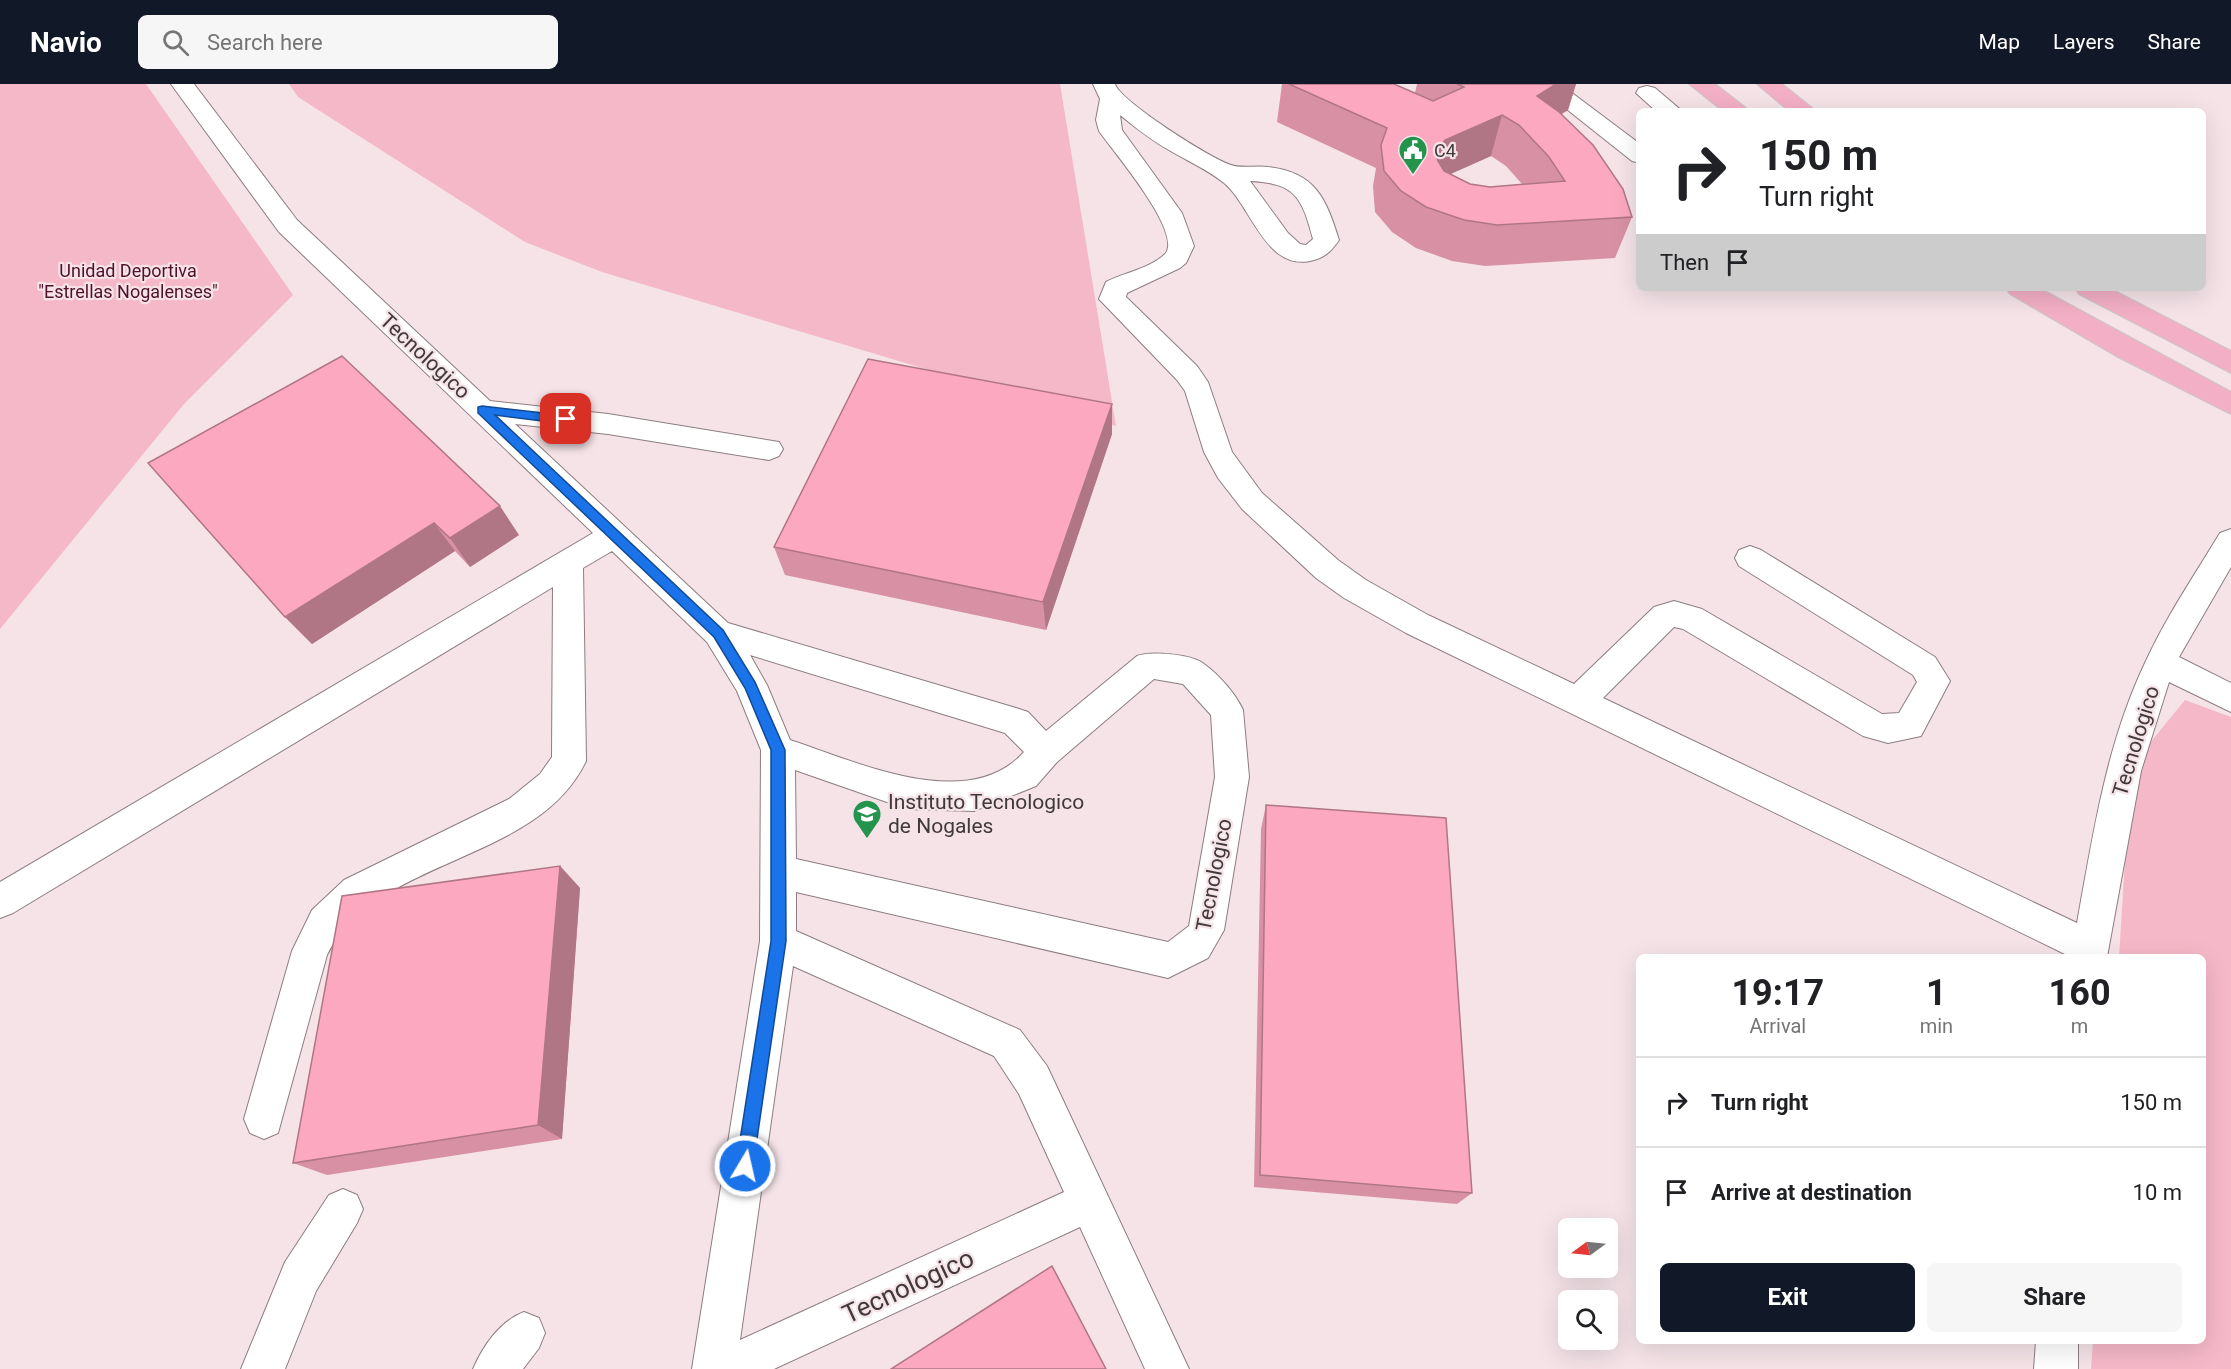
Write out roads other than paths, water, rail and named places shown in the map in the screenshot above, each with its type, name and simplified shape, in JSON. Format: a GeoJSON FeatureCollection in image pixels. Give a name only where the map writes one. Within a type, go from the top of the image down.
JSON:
{"type":"FeatureCollection","features":[{"type":"Feature","properties":{"kind":"main road"},"geometry":{"type":"LineString","coordinates":[[1700,84],[1734,108]]}},
{"type":"Feature","properties":{"kind":"main road"},"geometry":{"type":"LineString","coordinates":[[1767,84],[1800,108]]}},
{"type":"Feature","properties":{"kind":"main road"},"geometry":{"type":"LineString","coordinates":[[2024,291],[2126,349],[2231,404]]}},
{"type":"Feature","properties":{"kind":"main road"},"geometry":{"type":"LineString","coordinates":[[2094,291],[2231,363]]}},
{"type":"Feature","properties":{"kind":"street","name":"Tecnologico"},"geometry":{"type":"LineString","coordinates":[[182,84],[288,226],[718,633],[751,686],[778,750],[778,941],[714,1369]]}},
{"type":"Feature","properties":{"kind":"street"},"geometry":{"type":"LineString","coordinates":[[1546,84],[1636,153]]}},
{"type":"Feature","properties":{"kind":"street"},"geometry":{"type":"LineString","coordinates":[[1108,91],[1174,143],[1229,173]]}},
{"type":"Feature","properties":{"kind":"street"},"geometry":{"type":"LineString","coordinates":[[1108,91],[1108,120],[1111,131],[1164,201],[1180,237],[1181,247],[1175,259],[1115,288],[1112,299],[1188,373],[1198,389],[1218,452],[1228,470],[1252,501],[1327,569],[1355,589],[1417,624],[2090,952]]}},
{"type":"Feature","properties":{"kind":"street"},"geometry":{"type":"LineString","coordinates":[[1647,93],[1666,108]]}},
{"type":"Feature","properties":{"kind":"street"},"geometry":{"type":"LineString","coordinates":[[482,410],[608,424],[770,449]]}},
{"type":"Feature","properties":{"kind":"street"},"geometry":{"type":"LineString","coordinates":[[0,901],[614,535]]}},
{"type":"Feature","properties":{"kind":"street","name":"Tecnologico"},"geometry":{"type":"LineString","coordinates":[[2090,952],[2124,766],[2161,663],[2231,541]]}},
{"type":"Feature","properties":{"kind":"street"},"geometry":{"type":"LineString","coordinates":[[1578,701],[1665,616],[1674,614],[1692,618],[1875,726],[1898,729],[1909,726],[1934,681],[1924,666],[1750,558]]}},
{"type":"Feature","properties":{"kind":"street"},"geometry":{"type":"LineString","coordinates":[[264,1119],[310,951],[325,922],[357,892],[521,810],[552,785],[570,760],[567,562]]}},
{"type":"Feature","properties":{"kind":"street","name":"Tecnologico"},"geometry":{"type":"LineString","coordinates":[[718,633],[1016,722],[1045,752]]}},
{"type":"Feature","properties":{"kind":"street"},"geometry":{"type":"LineString","coordinates":[[2161,663],[2231,698]]}},
{"type":"Feature","properties":{"kind":"street","name":"Tecnologico"},"geometry":{"type":"LineString","coordinates":[[778,750],[907,794],[974,796],[1024,776],[1045,752],[1148,665],[1192,672],[1227,710],[1232,777],[1206,930],[1200,943],[1189,953],[1168,960],[779,872]]}},
{"type":"Feature","properties":{"kind":"street"},"geometry":{"type":"LineString","coordinates":[[778,941],[1007,1043],[1033,1080],[1167,1369]]}},
{"type":"Feature","properties":{"kind":"street","name":"Tecnologico"},"geometry":{"type":"LineString","coordinates":[[726,1369],[1089,1202]]}},
{"type":"Feature","properties":{"kind":"street"},"geometry":{"type":"LineString","coordinates":[[263,1369],[300,1277],[343,1209]]}},
{"type":"Feature","properties":{"kind":"street"},"geometry":{"type":"LineString","coordinates":[[495,1369],[524,1333]]}},
{"type":"Feature","properties":{"kind":"street"},"geometry":{"type":"LineString","coordinates":[[2056,1369],[2057,1344]]}},
{"type":"Feature","properties":{"kind":"place","name":"C4"},"geometry":{"type":"Point","coordinates":[1413,176]}},
{"type":"Feature","properties":{"kind":"place","name":"Instituto Tecnologico de Nogales"},"geometry":{"type":"Point","coordinates":[867,840]}},
{"type":"Feature","properties":{"kind":"park label","name":"Unidad Deportiva \"Estrellas Nogalenses\""},"geometry":{"type":"Point","coordinates":[128,280]}}]}
